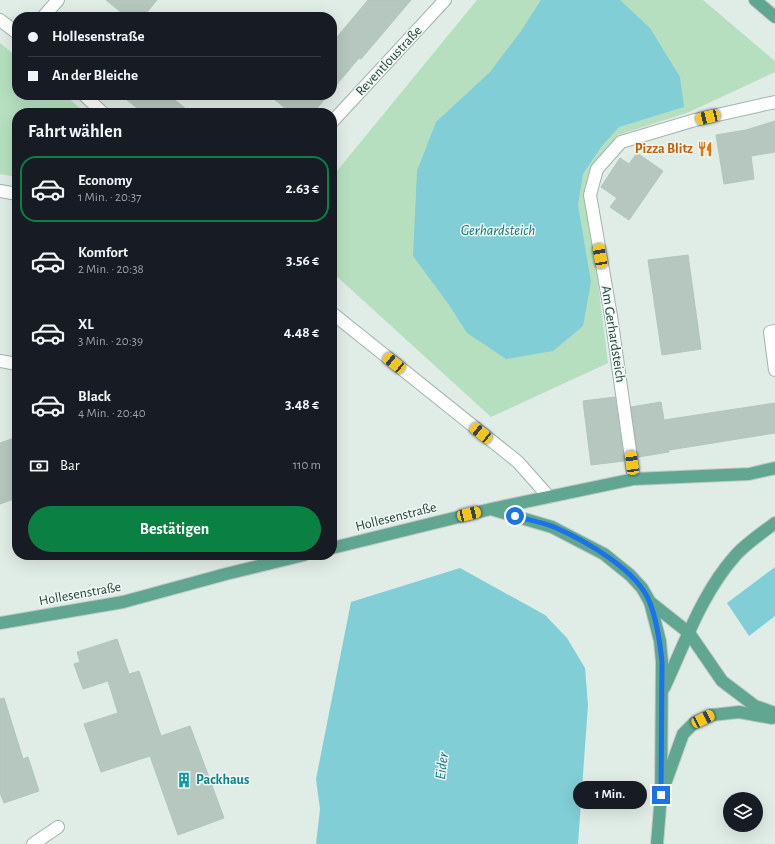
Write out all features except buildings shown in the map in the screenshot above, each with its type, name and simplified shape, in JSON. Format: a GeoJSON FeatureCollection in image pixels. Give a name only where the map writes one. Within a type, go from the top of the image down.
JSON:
{"type":"FeatureCollection","features":[{"type":"Feature","properties":{"kind":"main road"},"geometry":{"type":"LineString","coordinates":[[755,0],[775,17]]}},
{"type":"Feature","properties":{"kind":"main road","name":"Hollesenstraße"},"geometry":{"type":"LineString","coordinates":[[337,547],[491,509],[634,479],[749,474],[775,468]]}},
{"type":"Feature","properties":{"kind":"main road"},"geometry":{"type":"LineString","coordinates":[[491,509],[552,527],[604,554],[630,575],[642,588],[650,602],[660,641],[663,691],[661,795],[657,844]]}},
{"type":"Feature","properties":{"kind":"main road"},"geometry":{"type":"LineString","coordinates":[[663,691],[700,607],[720,573],[736,554],[775,522]]}},
{"type":"Feature","properties":{"kind":"main road","name":"Hollesenstraße"},"geometry":{"type":"LineString","coordinates":[[0,623],[123,602],[283,560]]}},
{"type":"Feature","properties":{"kind":"main road"},"geometry":{"type":"LineString","coordinates":[[650,602],[689,633],[722,681],[755,706],[775,713]]}},
{"type":"Feature","properties":{"kind":"main road"},"geometry":{"type":"LineString","coordinates":[[661,795],[683,734],[694,723],[712,715],[739,712],[775,718]]}},
{"type":"Feature","properties":{"kind":"street"},"geometry":{"type":"LineString","coordinates":[[47,12],[58,0]]}},
{"type":"Feature","properties":{"kind":"street","name":"Reventloustraße"},"geometry":{"type":"LineString","coordinates":[[337,117],[445,0]]}},
{"type":"Feature","properties":{"kind":"street"},"geometry":{"type":"LineString","coordinates":[[0,20],[12,29]]}},
{"type":"Feature","properties":{"kind":"street"},"geometry":{"type":"LineString","coordinates":[[89,100],[98,108]]}},
{"type":"Feature","properties":{"kind":"street","name":"Am Gerhardsteich"},"geometry":{"type":"LineString","coordinates":[[634,479],[619,370],[590,195],[597,169],[622,142],[695,120],[775,102]]}},
{"type":"Feature","properties":{"kind":"street"},"geometry":{"type":"LineString","coordinates":[[0,191],[12,193]]}},
{"type":"Feature","properties":{"kind":"street"},"geometry":{"type":"LineString","coordinates":[[337,317],[518,462],[549,498]]}},
{"type":"Feature","properties":{"kind":"street"},"geometry":{"type":"LineString","coordinates":[[775,331],[770,332],[775,370]]}},
{"type":"Feature","properties":{"kind":"street"},"geometry":{"type":"LineString","coordinates":[[0,361],[12,363]]}},
{"type":"Feature","properties":{"kind":"street"},"geometry":{"type":"LineString","coordinates":[[33,844],[58,827]]}},
{"type":"Feature","properties":{"kind":"green space"},"geometry":{"type":"Polygon","coordinates":[[[477,0],[703,0],[775,61],[775,72],[687,113],[618,135],[593,165],[584,198],[597,274],[608,363],[491,417],[337,277],[337,171],[477,0]]]}},
{"type":"Feature","properties":{"kind":"green space"},"geometry":{"type":"Polygon","coordinates":[[[0,43],[12,53],[12,100],[70,100],[80,108],[12,108],[12,176],[0,174],[0,43]]]}},
{"type":"Feature","properties":{"kind":"water","name":"Gerhardsteich"},"geometry":{"type":"Polygon","coordinates":[[[541,0],[620,0],[650,28],[680,77],[684,107],[619,127],[601,147],[583,174],[578,205],[591,282],[583,326],[553,351],[506,359],[467,333],[449,305],[413,256],[417,171],[436,122],[490,72],[521,31],[541,0]]]}},
{"type":"Feature","properties":{"kind":"water"},"geometry":{"type":"Polygon","coordinates":[[[775,567],[775,616],[749,636],[727,603],[775,567]]]}},
{"type":"Feature","properties":{"kind":"water","name":"Eider"},"geometry":{"type":"Polygon","coordinates":[[[460,568],[545,615],[567,638],[585,668],[588,705],[578,844],[316,844],[320,809],[316,779],[351,602],[460,568]]]}},
{"type":"Feature","properties":{"kind":"place","name":"Pizza Blitz"},"geometry":{"type":"Point","coordinates":[705,149]}},
{"type":"Feature","properties":{"kind":"place","name":"Packhaus"},"geometry":{"type":"Point","coordinates":[184,780]}},
{"type":"Feature","properties":{"kind":"route"},"geometry":{"type":"LineString","coordinates":[[515,516],[552,527],[576,538],[604,554],[630,575],[642,588],[650,602],[660,641],[662,662],[663,691],[661,795]]}}]}
